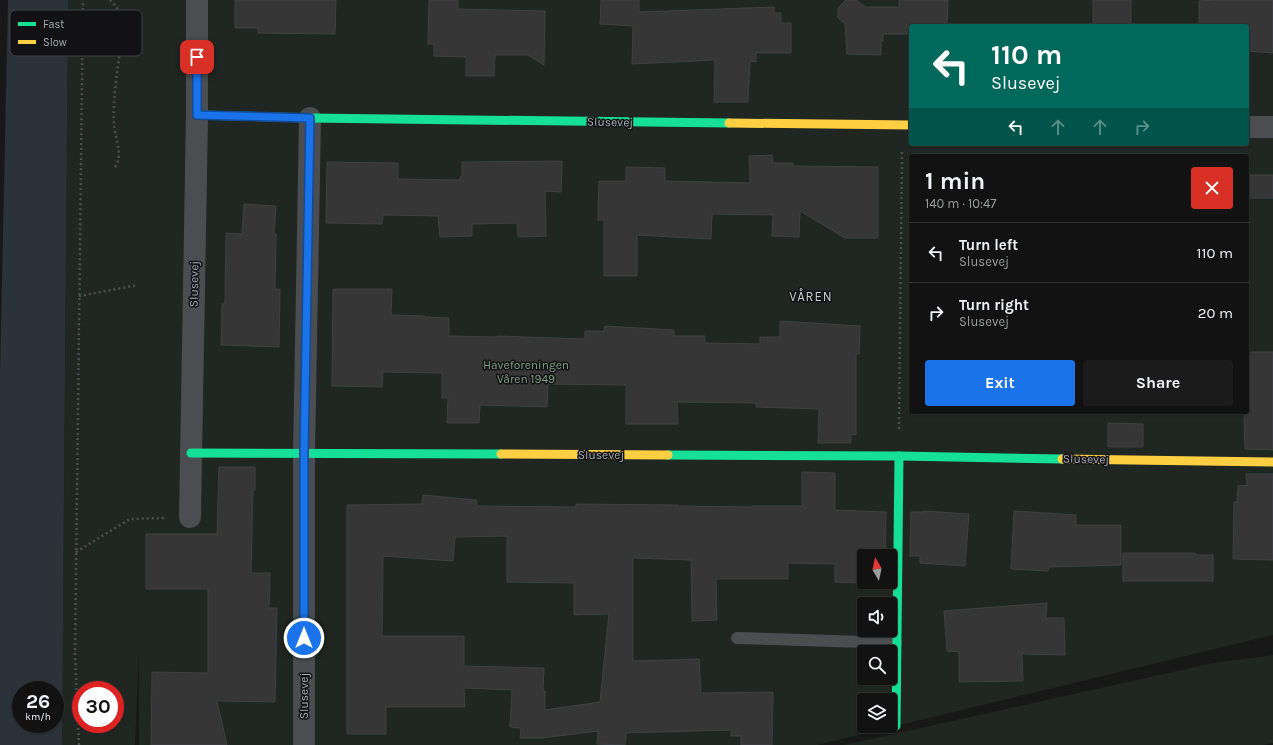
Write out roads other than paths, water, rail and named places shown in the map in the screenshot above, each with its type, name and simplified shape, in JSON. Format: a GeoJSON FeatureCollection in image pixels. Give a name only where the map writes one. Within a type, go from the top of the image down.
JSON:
{"type":"FeatureCollection","features":[{"type":"Feature","properties":{"kind":"street","name":"Slusevej"},"geometry":{"type":"LineString","coordinates":[[190,517],[197,115],[197,0]]}},
{"type":"Feature","properties":{"kind":"street","name":"Slusevej"},"geometry":{"type":"LineString","coordinates":[[197,115],[310,118],[906,125]]}},
{"type":"Feature","properties":{"kind":"street","name":"Slusevej"},"geometry":{"type":"LineString","coordinates":[[304,745],[304,454],[310,118]]}},
{"type":"Feature","properties":{"kind":"street"},"geometry":{"type":"LineString","coordinates":[[1249,127],[1273,127]]}},
{"type":"Feature","properties":{"kind":"street","name":"Slusevej"},"geometry":{"type":"LineString","coordinates":[[191,453],[899,456],[1273,462]]}},
{"type":"Feature","properties":{"kind":"street"},"geometry":{"type":"LineString","coordinates":[[896,693],[899,456]]}},
{"type":"Feature","properties":{"kind":"lane"},"geometry":{"type":"LineString","coordinates":[[737,638],[896,643]]}},
{"type":"Feature","properties":{"kind":"district","name":"VÅREN"},"geometry":{"type":"Point","coordinates":[811,296]}},
{"type":"Feature","properties":{"kind":"park label","name":"Haveforeningen Våren 1949"},"geometry":{"type":"Point","coordinates":[526,372]}}]}
